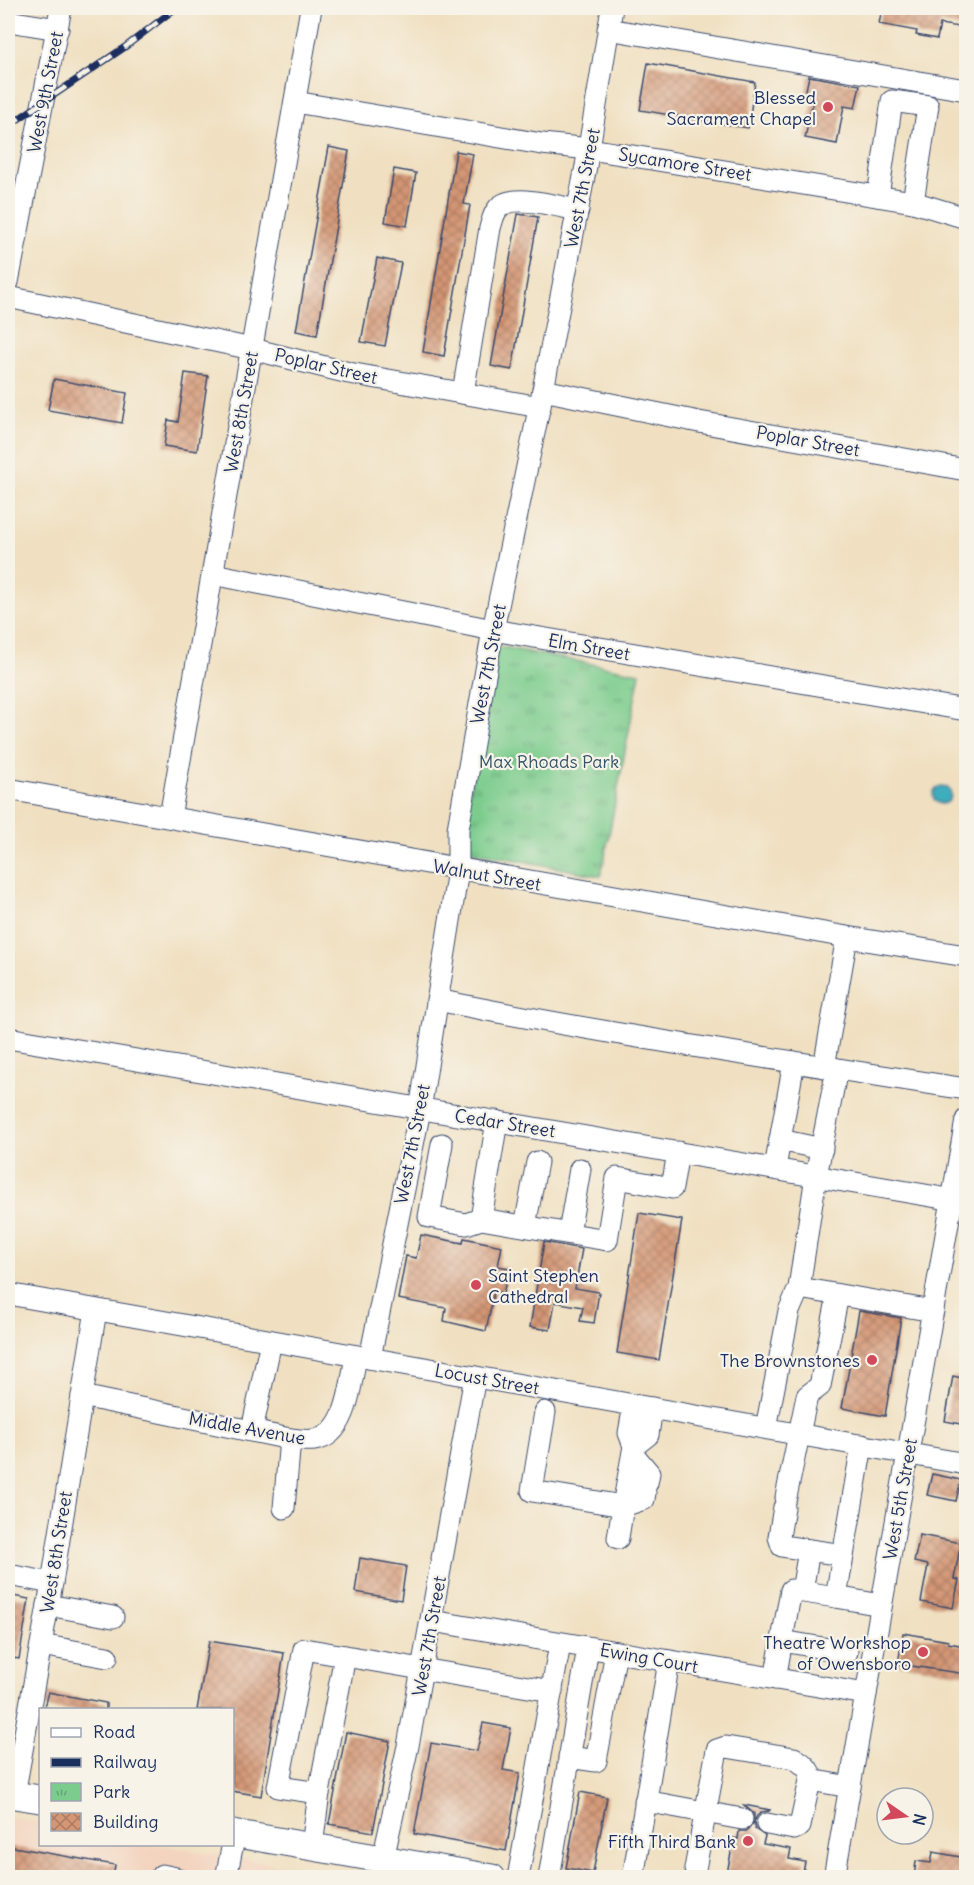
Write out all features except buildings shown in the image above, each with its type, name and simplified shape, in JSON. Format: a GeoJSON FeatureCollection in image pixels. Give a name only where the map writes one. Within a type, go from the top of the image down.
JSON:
{"type":"FeatureCollection","features":[{"type":"Feature","properties":{"kind":"main road"},"geometry":{"type":"LineString","coordinates":[[11,1794],[39,1799]]}},
{"type":"Feature","properties":{"kind":"main road"},"geometry":{"type":"LineString","coordinates":[[234,1833],[492,1878]]}},
{"type":"Feature","properties":{"kind":"street","name":"West 9th Street"},"geometry":{"type":"LineString","coordinates":[[8,282],[61,8]]}},
{"type":"Feature","properties":{"kind":"street","name":"West 8th Street"},"geometry":{"type":"LineString","coordinates":[[170,817],[311,8]]}},
{"type":"Feature","properties":{"kind":"street","name":"West 7th Street"},"geometry":{"type":"LineString","coordinates":[[363,1357],[420,1110],[458,870],[458,829],[493,630],[590,149],[612,8]]}},
{"type":"Feature","properties":{"kind":"street"},"geometry":{"type":"LineString","coordinates":[[8,21],[58,29]]}},
{"type":"Feature","properties":{"kind":"street"},"geometry":{"type":"LineString","coordinates":[[608,29],[966,90]]}},
{"type":"Feature","properties":{"kind":"street"},"geometry":{"type":"LineString","coordinates":[[878,196],[892,101],[928,106],[913,202]]}},
{"type":"Feature","properties":{"kind":"street","name":"Sycamore Street"},"geometry":{"type":"LineString","coordinates":[[295,102],[542,144],[590,149],[913,202],[966,218]]}},
{"type":"Feature","properties":{"kind":"street"},"geometry":{"type":"LineString","coordinates":[[463,393],[490,228],[497,210],[505,203],[515,200],[578,210]]}},
{"type":"Feature","properties":{"kind":"street","name":"Poplar Street"},"geometry":{"type":"LineString","coordinates":[[8,297],[252,349],[349,373],[463,393],[541,399],[699,422],[966,470]]}},
{"type":"Feature","properties":{"kind":"street","name":"Elm Street"},"geometry":{"type":"LineString","coordinates":[[213,574],[493,630],[966,710]]}},
{"type":"Feature","properties":{"kind":"street","name":"Walnut Street"},"geometry":{"type":"LineString","coordinates":[[8,789],[458,870],[966,956]]}},
{"type":"Feature","properties":{"kind":"street"},"geometry":{"type":"LineString","coordinates":[[766,1428],[789,1311],[799,1288],[822,1149],[847,937]]}},
{"type":"Feature","properties":{"kind":"street"},"geometry":{"type":"LineString","coordinates":[[437,1000],[524,1018],[664,1042],[966,1089]]}},
{"type":"Feature","properties":{"kind":"street","name":"Cedar Street"},"geometry":{"type":"LineString","coordinates":[[8,1038],[959,1201]]}},
{"type":"Feature","properties":{"kind":"street"},"geometry":{"type":"LineString","coordinates":[[775,1168],[794,1062]]}},
{"type":"Feature","properties":{"kind":"street","name":"West 5th Street"},"geometry":{"type":"LineString","coordinates":[[834,1878],[933,1311],[959,1201],[966,1120]]}},
{"type":"Feature","properties":{"kind":"street"},"geometry":{"type":"LineString","coordinates":[[481,1219],[497,1121]]}},
{"type":"Feature","properties":{"kind":"street"},"geometry":{"type":"LineString","coordinates":[[780,1140],[822,1149]]}},
{"type":"Feature","properties":{"kind":"street"},"geometry":{"type":"LineString","coordinates":[[442,1144],[429,1217],[466,1224],[481,1219],[607,1240],[617,1179],[672,1188],[678,1152]]}},
{"type":"Feature","properties":{"kind":"street"},"geometry":{"type":"LineString","coordinates":[[525,1226],[537,1162]]}},
{"type":"Feature","properties":{"kind":"street"},"geometry":{"type":"LineString","coordinates":[[569,1233],[580,1169]]}},
{"type":"Feature","properties":{"kind":"street"},"geometry":{"type":"LineString","coordinates":[[799,1288],[933,1311]]}},
{"type":"Feature","properties":{"kind":"street","name":"Locust Street"},"geometry":{"type":"LineString","coordinates":[[8,1294],[966,1464]]}},
{"type":"Feature","properties":{"kind":"street"},"geometry":{"type":"LineString","coordinates":[[838,1295],[820,1386],[807,1396],[779,1537],[782,1546],[843,1556]]}},
{"type":"Feature","properties":{"kind":"street","name":"West 8th Street"},"geometry":{"type":"LineString","coordinates":[[11,1794],[52,1583],[96,1310]]}},
{"type":"Feature","properties":{"kind":"street"},"geometry":{"type":"LineString","coordinates":[[252,1430],[271,1341]]}},
{"type":"Feature","properties":{"kind":"street","name":"Middle Avenue"},"geometry":{"type":"LineString","coordinates":[[82,1396],[290,1439],[315,1440],[328,1434],[338,1425],[363,1357]]}},
{"type":"Feature","properties":{"kind":"street","name":"West 7th Street"},"geometry":{"type":"LineString","coordinates":[[383,1859],[423,1669],[475,1377]]}},
{"type":"Feature","properties":{"kind":"street"},"geometry":{"type":"LineString","coordinates":[[545,1412],[532,1491],[623,1506],[644,1499],[649,1473],[634,1450],[628,1433],[643,1407]]}},
{"type":"Feature","properties":{"kind":"street"},"geometry":{"type":"LineString","coordinates":[[284,1508],[290,1439]]}},
{"type":"Feature","properties":{"kind":"street"},"geometry":{"type":"LineString","coordinates":[[836,1598],[862,1445]]}},
{"type":"Feature","properties":{"kind":"street"},"geometry":{"type":"LineString","coordinates":[[618,1538],[634,1450]]}},
{"type":"Feature","properties":{"kind":"street"},"geometry":{"type":"LineString","coordinates":[[802,1591],[809,1550]]}},
{"type":"Feature","properties":{"kind":"street"},"geometry":{"type":"LineString","coordinates":[[8,1575],[52,1583]]}},
{"type":"Feature","properties":{"kind":"street"},"geometry":{"type":"LineString","coordinates":[[776,1679],[791,1590],[881,1605]]}},
{"type":"Feature","properties":{"kind":"street"},"geometry":{"type":"LineString","coordinates":[[48,1605],[113,1617]]}},
{"type":"Feature","properties":{"kind":"street","name":"Ewing Court"},"geometry":{"type":"LineString","coordinates":[[432,1621],[866,1694]]}},
{"type":"Feature","properties":{"kind":"street"},"geometry":{"type":"LineString","coordinates":[[782,1641],[847,1652]]}},
{"type":"Feature","properties":{"kind":"street"},"geometry":{"type":"LineString","coordinates":[[518,1878],[560,1644]]}},
{"type":"Feature","properties":{"kind":"street"},"geometry":{"type":"LineString","coordinates":[[41,1645],[107,1657]]}},
{"type":"Feature","properties":{"kind":"street"},"geometry":{"type":"LineString","coordinates":[[549,1878],[588,1648]]}},
{"type":"Feature","properties":{"kind":"street"},"geometry":{"type":"LineString","coordinates":[[319,1793],[278,1787],[303,1649],[552,1691]]}},
{"type":"Feature","properties":{"kind":"street"},"geometry":{"type":"LineString","coordinates":[[569,1757],[596,1761],[616,1652]]}},
{"type":"Feature","properties":{"kind":"street"},"geometry":{"type":"LineString","coordinates":[[312,1846],[319,1793],[345,1656]]}},
{"type":"Feature","properties":{"kind":"street"},"geometry":{"type":"LineString","coordinates":[[633,1878],[669,1661]]}},
{"type":"Feature","properties":{"kind":"street"},"geometry":{"type":"LineString","coordinates":[[695,1869],[717,1750],[722,1747],[794,1758],[809,1770],[810,1780],[800,1826],[794,1829],[767,1824]]}},
{"type":"Feature","properties":{"kind":"street"},"geometry":{"type":"LineString","coordinates":[[810,1780],[850,1787]]}},
{"type":"Feature","properties":{"kind":"street"},"geometry":{"type":"LineString","coordinates":[[645,1801],[742,1819]]}},
{"type":"Feature","properties":{"kind":"street"},"geometry":{"type":"LineString","coordinates":[[226,1878],[232,1846]]}},
{"type":"Feature","properties":{"kind":"shaded area"},"geometry":{"type":"Polygon","coordinates":[[[8,1817],[39,1823],[39,1846],[167,1846],[346,1877],[8,1877],[8,1817]]]}},
{"type":"Feature","properties":{"kind":"green space","name":"Max Rhoads Park"},"geometry":{"type":"Polygon","coordinates":[[[497,646],[640,673],[601,876],[459,849],[497,646]]]}},
{"type":"Feature","properties":{"kind":"water"},"geometry":{"type":"Polygon","coordinates":[[[942,786],[948,789],[951,795],[948,801],[942,804],[936,801],[933,795],[936,789],[942,786]]]}},
{"type":"Feature","properties":{"kind":"railway"},"geometry":{"type":"LineString","coordinates":[[8,126],[125,47],[176,8]]}},
{"type":"Feature","properties":{"kind":"place","name":"Blessed Sacrament Chapel"},"geometry":{"type":"Point","coordinates":[828,107]}},
{"type":"Feature","properties":{"kind":"place","name":"Saint Stephen Cathedral"},"geometry":{"type":"Point","coordinates":[476,1285]}},
{"type":"Feature","properties":{"kind":"place","name":"The Brownstones"},"geometry":{"type":"Point","coordinates":[872,1360]}},
{"type":"Feature","properties":{"kind":"place","name":"Theatre Workshop of Owensboro"},"geometry":{"type":"Point","coordinates":[923,1652]}},
{"type":"Feature","properties":{"kind":"place","name":"Fifth Third Bank"},"geometry":{"type":"Point","coordinates":[748,1841]}}]}
